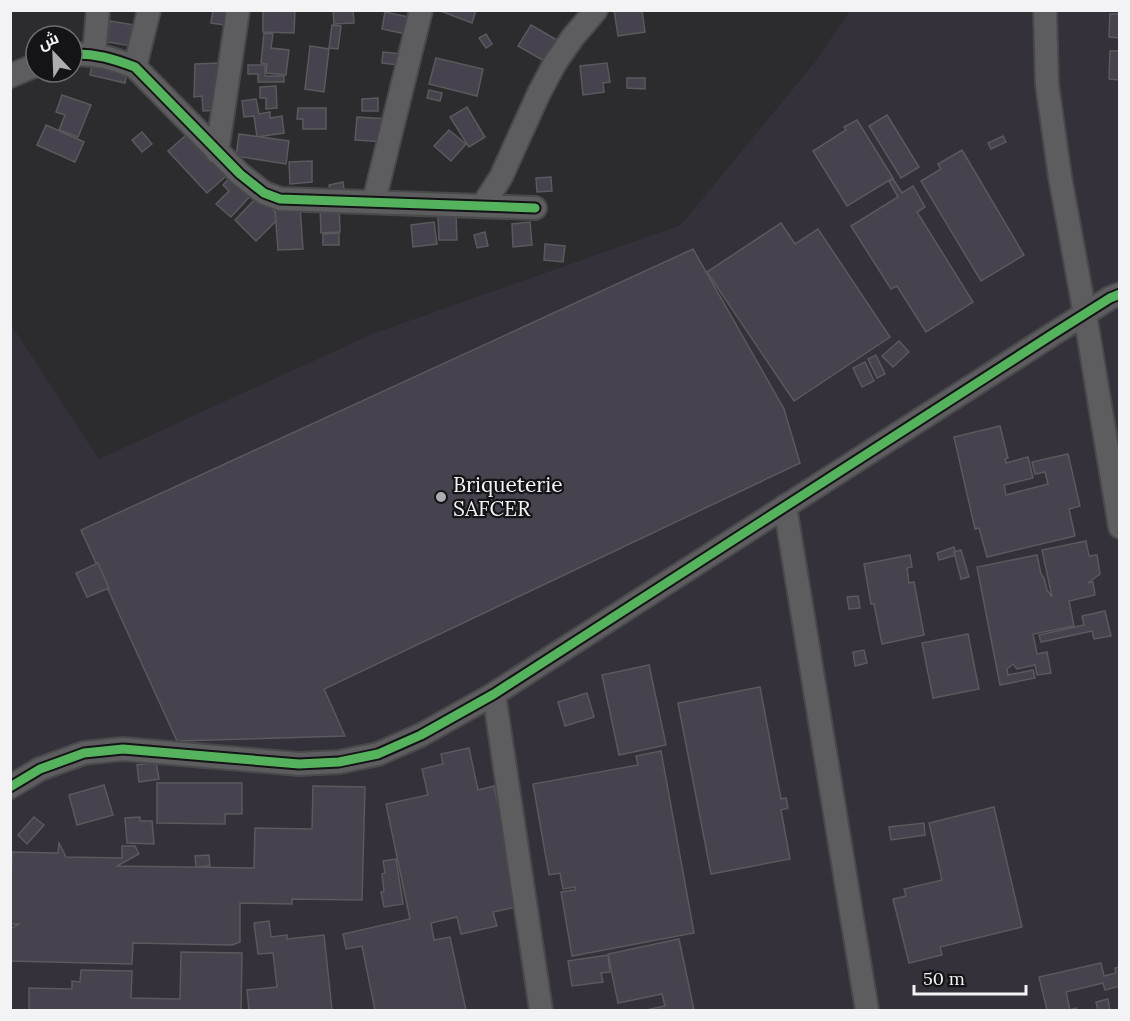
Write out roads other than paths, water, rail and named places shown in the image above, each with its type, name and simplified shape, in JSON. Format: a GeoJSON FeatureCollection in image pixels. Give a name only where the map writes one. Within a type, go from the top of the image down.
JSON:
{"type":"FeatureCollection","features":[{"type":"Feature","properties":{"kind":"street"},"geometry":{"type":"LineString","coordinates":[[84,51],[98,10]]}},
{"type":"Feature","properties":{"kind":"street"},"geometry":{"type":"LineString","coordinates":[[135,67],[149,10]]}},
{"type":"Feature","properties":{"kind":"street"},"geometry":{"type":"LineString","coordinates":[[217,152],[238,10]]}},
{"type":"Feature","properties":{"kind":"street"},"geometry":{"type":"LineString","coordinates":[[374,201],[421,10]]}},
{"type":"Feature","properties":{"kind":"street"},"geometry":{"type":"LineString","coordinates":[[483,205],[501,177],[555,63],[596,10]]}},
{"type":"Feature","properties":{"kind":"street"},"geometry":{"type":"LineString","coordinates":[[1045,10],[1050,108],[1119,527]]}},
{"type":"Feature","properties":{"kind":"street"},"geometry":{"type":"LineString","coordinates":[[84,54],[114,59],[135,67],[217,152],[264,194],[280,199],[535,208]]}},
{"type":"Feature","properties":{"kind":"street"},"geometry":{"type":"LineString","coordinates":[[10,76],[24,70]]}},
{"type":"Feature","properties":{"kind":"street"},"geometry":{"type":"LineString","coordinates":[[10,787],[40,769],[84,753],[123,748],[299,764],[339,762],[378,753],[421,735],[494,694],[1119,294]]}},
{"type":"Feature","properties":{"kind":"street"},"geometry":{"type":"LineString","coordinates":[[785,506],[867,1011]]}},
{"type":"Feature","properties":{"kind":"street"},"geometry":{"type":"LineString","coordinates":[[494,694],[541,1011]]}},
{"type":"Feature","properties":{"kind":"place","name":"Briqueterie SAFCER"},"geometry":{"type":"Point","coordinates":[441,497]}}]}
